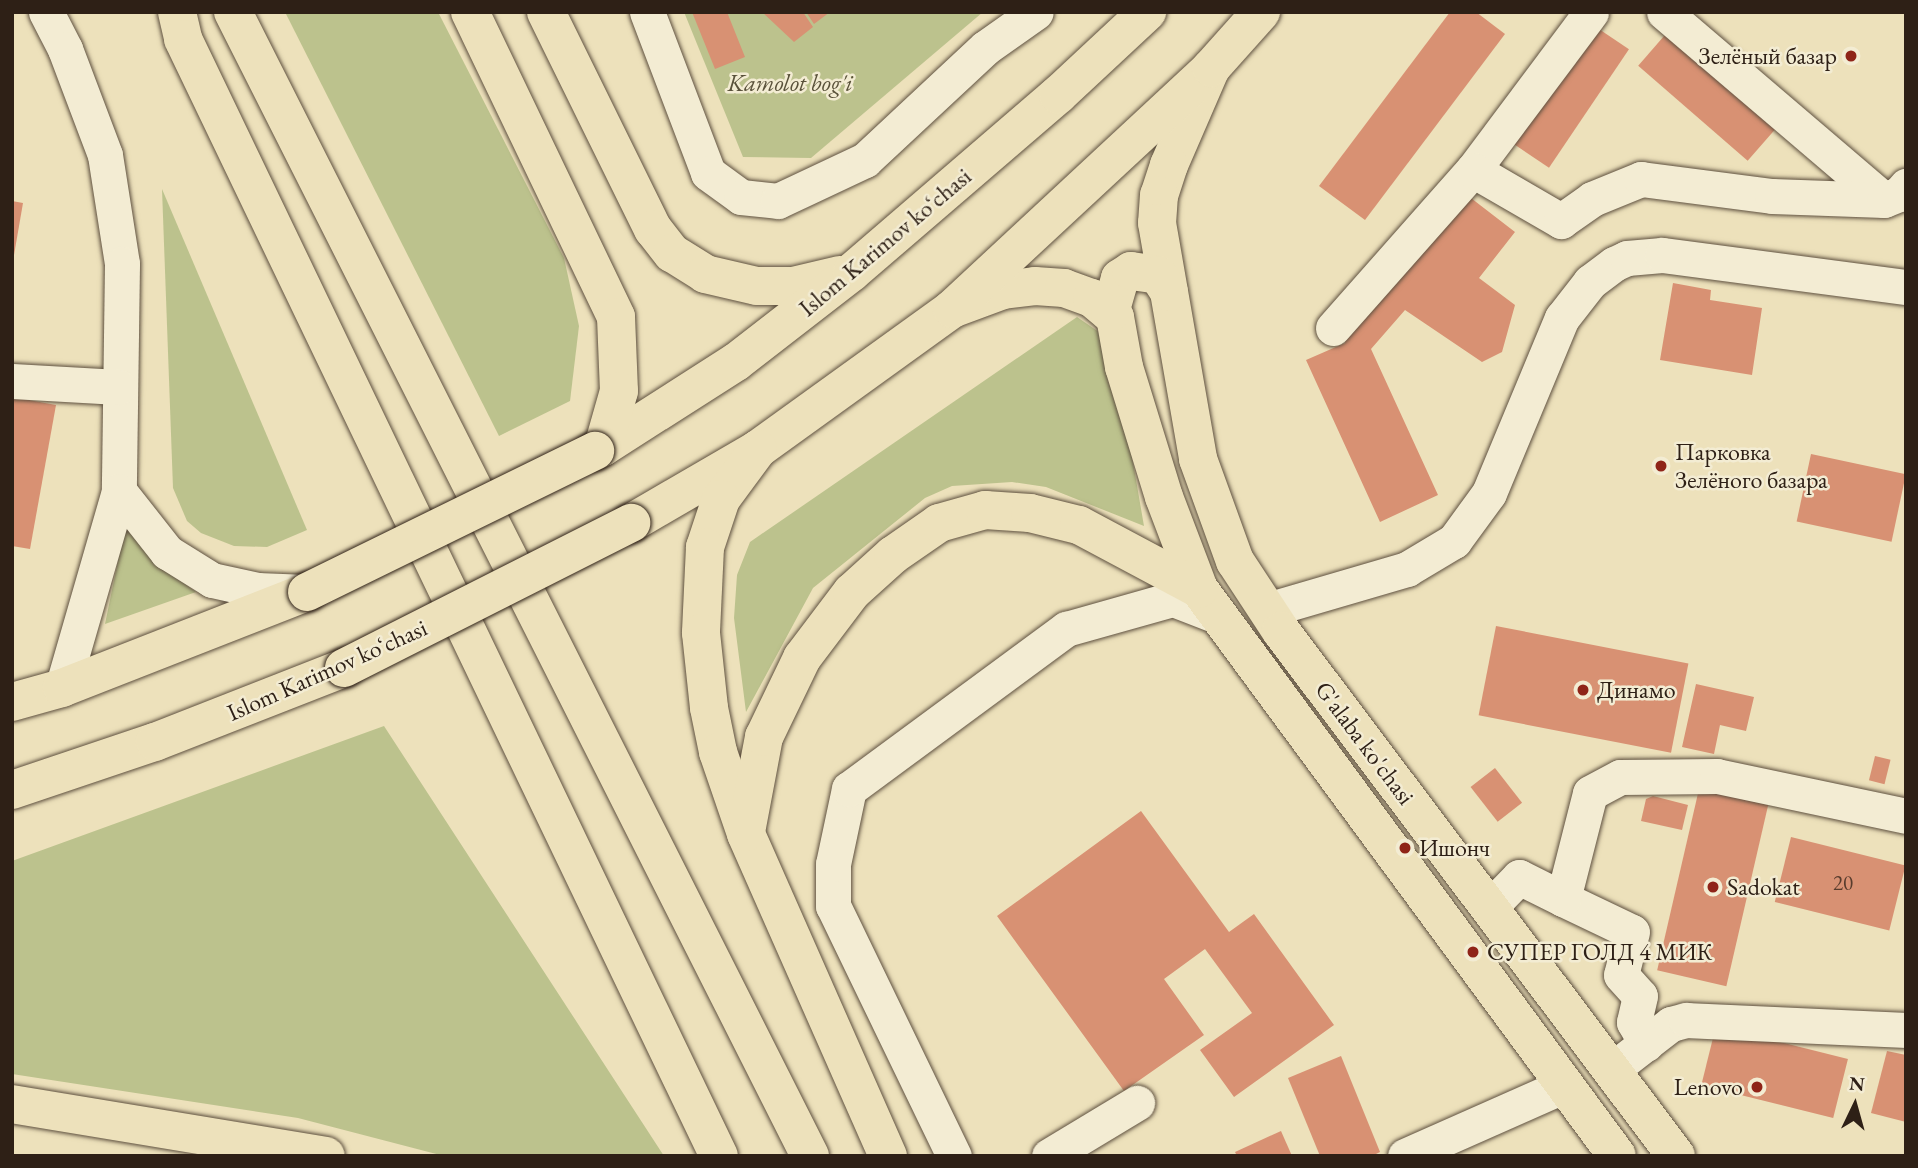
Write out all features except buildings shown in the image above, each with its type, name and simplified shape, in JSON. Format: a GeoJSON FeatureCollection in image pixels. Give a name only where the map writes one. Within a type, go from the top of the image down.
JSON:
{"type":"FeatureCollection","features":[{"type":"Feature","properties":{"kind":"main road"},"geometry":{"type":"LineString","coordinates":[[177,12],[183,39],[719,1156]]}},
{"type":"Feature","properties":{"kind":"main road"},"geometry":{"type":"LineString","coordinates":[[233,12],[810,1156]]}},
{"type":"Feature","properties":{"kind":"main road"},"geometry":{"type":"LineString","coordinates":[[470,12],[616,317],[621,372],[599,449]]}},
{"type":"Feature","properties":{"kind":"main road"},"geometry":{"type":"LineString","coordinates":[[546,12],[653,229],[682,262],[724,280],[769,287],[805,284],[852,272]]}},
{"type":"Feature","properties":{"kind":"main road","name":"Islom Karimov koʻchasi"},"geometry":{"type":"LineString","coordinates":[[12,702],[62,688],[307,592],[599,449],[736,362],[852,272],[1058,95],[1147,12]]}},
{"type":"Feature","properties":{"kind":"main road"},"geometry":{"type":"LineString","coordinates":[[888,1156],[746,834],[718,752],[701,633],[709,533],[728,485],[758,449],[952,309],[1211,68],[1261,12]]}},
{"type":"Feature","properties":{"kind":"main road","name":"G'alaba ko'chasi"},"geometry":{"type":"LineString","coordinates":[[1211,68],[1159,195],[1157,223],[1198,459],[1234,561],[1274,621],[1489,908],[1614,1068],[1676,1156]]}},
{"type":"Feature","properties":{"kind":"main road"},"geometry":{"type":"LineString","coordinates":[[1110,313],[1120,278],[1131,271],[1158,275],[1169,292]]}},
{"type":"Feature","properties":{"kind":"main road"},"geometry":{"type":"LineString","coordinates":[[952,309],[1003,290],[1035,286],[1064,288],[1092,299],[1115,317],[1124,367],[1164,497],[1208,603]]}},
{"type":"Feature","properties":{"kind":"main road","name":"Islom Karimov koʻchasi"},"geometry":{"type":"LineString","coordinates":[[12,790],[168,737],[344,668],[631,523],[758,449]]}},
{"type":"Feature","properties":{"kind":"main road"},"geometry":{"type":"LineString","coordinates":[[746,834],[764,737],[802,657],[852,592],[893,555],[939,523],[985,510],[1030,513],[1079,525],[1208,603]]}},
{"type":"Feature","properties":{"kind":"main road","name":"G'alaba ko'chasi"},"geometry":{"type":"LineString","coordinates":[[1208,603],[1240,650],[1617,1156]]}},
{"type":"Feature","properties":{"kind":"main road"},"geometry":{"type":"LineString","coordinates":[[12,1104],[326,1156]]}},
{"type":"Feature","properties":{"kind":"street"},"geometry":{"type":"LineString","coordinates":[[46,12],[65,49],[105,156],[122,264],[119,491],[62,688]]}},
{"type":"Feature","properties":{"kind":"street"},"geometry":{"type":"LineString","coordinates":[[65,12],[65,49]]}},
{"type":"Feature","properties":{"kind":"street"},"geometry":{"type":"LineString","coordinates":[[647,12],[708,173],[741,197],[778,201],[865,160],[985,48],[1036,12]]}},
{"type":"Feature","properties":{"kind":"street"},"geometry":{"type":"LineString","coordinates":[[1333,328],[1473,170],[1591,12]]}},
{"type":"Feature","properties":{"kind":"street"},"geometry":{"type":"LineString","coordinates":[[1664,12],[1895,193]]}},
{"type":"Feature","properties":{"kind":"street"},"geometry":{"type":"LineString","coordinates":[[1473,170],[1561,221],[1592,199],[1641,179],[1772,196],[1895,193]]}},
{"type":"Feature","properties":{"kind":"street"},"geometry":{"type":"LineString","coordinates":[[1274,621],[1407,569],[1454,541],[1489,493],[1562,317],[1590,282],[1614,264],[1627,258],[1662,255],[1906,287]]}},
{"type":"Feature","properties":{"kind":"street"},"geometry":{"type":"LineString","coordinates":[[12,381],[119,387]]}},
{"type":"Feature","properties":{"kind":"street"},"geometry":{"type":"LineString","coordinates":[[119,491],[167,552],[212,580],[257,590],[307,592]]}},
{"type":"Feature","properties":{"kind":"street"},"geometry":{"type":"LineString","coordinates":[[954,1156],[833,906],[832,864],[849,789],[1066,629],[1173,599],[1208,603]]}},
{"type":"Feature","properties":{"kind":"street"},"geometry":{"type":"LineString","coordinates":[[1563,899],[1590,793],[1620,777],[1717,776],[1906,816]]}},
{"type":"Feature","properties":{"kind":"street"},"geometry":{"type":"LineString","coordinates":[[1489,908],[1518,877],[1632,932],[1621,975],[1640,996],[1634,1021],[1646,1044]]}},
{"type":"Feature","properties":{"kind":"street"},"geometry":{"type":"LineString","coordinates":[[1614,1068],[1671,1024],[1686,1020],[1906,1030]]}},
{"type":"Feature","properties":{"kind":"street"},"geometry":{"type":"LineString","coordinates":[[1405,1156],[1565,1085]]}},
{"type":"Feature","properties":{"kind":"street"},"geometry":{"type":"LineString","coordinates":[[1049,1156],[1137,1103]]}},
{"type":"Feature","properties":{"kind":"green space"},"geometry":{"type":"Polygon","coordinates":[[[285,12],[438,12],[564,258],[579,326],[570,401],[499,436],[285,12]]]}},
{"type":"Feature","properties":{"kind":"green space","name":"Kamolot bog'i"},"geometry":{"type":"Polygon","coordinates":[[[684,12],[983,12],[811,158],[743,157],[684,12]]]}},
{"type":"Feature","properties":{"kind":"green space"},"geometry":{"type":"Polygon","coordinates":[[[162,189],[307,530],[267,547],[234,546],[201,533],[187,521],[173,488],[162,189]]]}},
{"type":"Feature","properties":{"kind":"green space"},"geometry":{"type":"Polygon","coordinates":[[[1077,317],[1112,341],[1144,526],[1046,487],[1012,482],[952,486],[925,498],[813,588],[746,712],[734,618],[737,575],[750,542],[1077,317]]]}},
{"type":"Feature","properties":{"kind":"green space"},"geometry":{"type":"Polygon","coordinates":[[[126,522],[155,562],[196,592],[105,624],[126,522]]]}},
{"type":"Feature","properties":{"kind":"green space"},"geometry":{"type":"Polygon","coordinates":[[[384,726],[664,1156],[444,1156],[298,1118],[12,1074],[12,861],[384,726]]]}},
{"type":"Feature","properties":{"kind":"place","name":"Зелёный базар"},"geometry":{"type":"Point","coordinates":[1851,56]}},
{"type":"Feature","properties":{"kind":"place","name":"Парковка Зелёного базара"},"geometry":{"type":"Point","coordinates":[1661,466]}},
{"type":"Feature","properties":{"kind":"place","name":"Динамо"},"geometry":{"type":"Point","coordinates":[1583,690]}},
{"type":"Feature","properties":{"kind":"place","name":"Ишонч"},"geometry":{"type":"Point","coordinates":[1405,848]}},
{"type":"Feature","properties":{"kind":"place","name":"Sadokat"},"geometry":{"type":"Point","coordinates":[1713,887]}},
{"type":"Feature","properties":{"kind":"place","name":"СУПЕР ГОЛД 4 МИК"},"geometry":{"type":"Point","coordinates":[1473,952]}},
{"type":"Feature","properties":{"kind":"place","name":"Lenovo"},"geometry":{"type":"Point","coordinates":[1757,1087]}}]}
